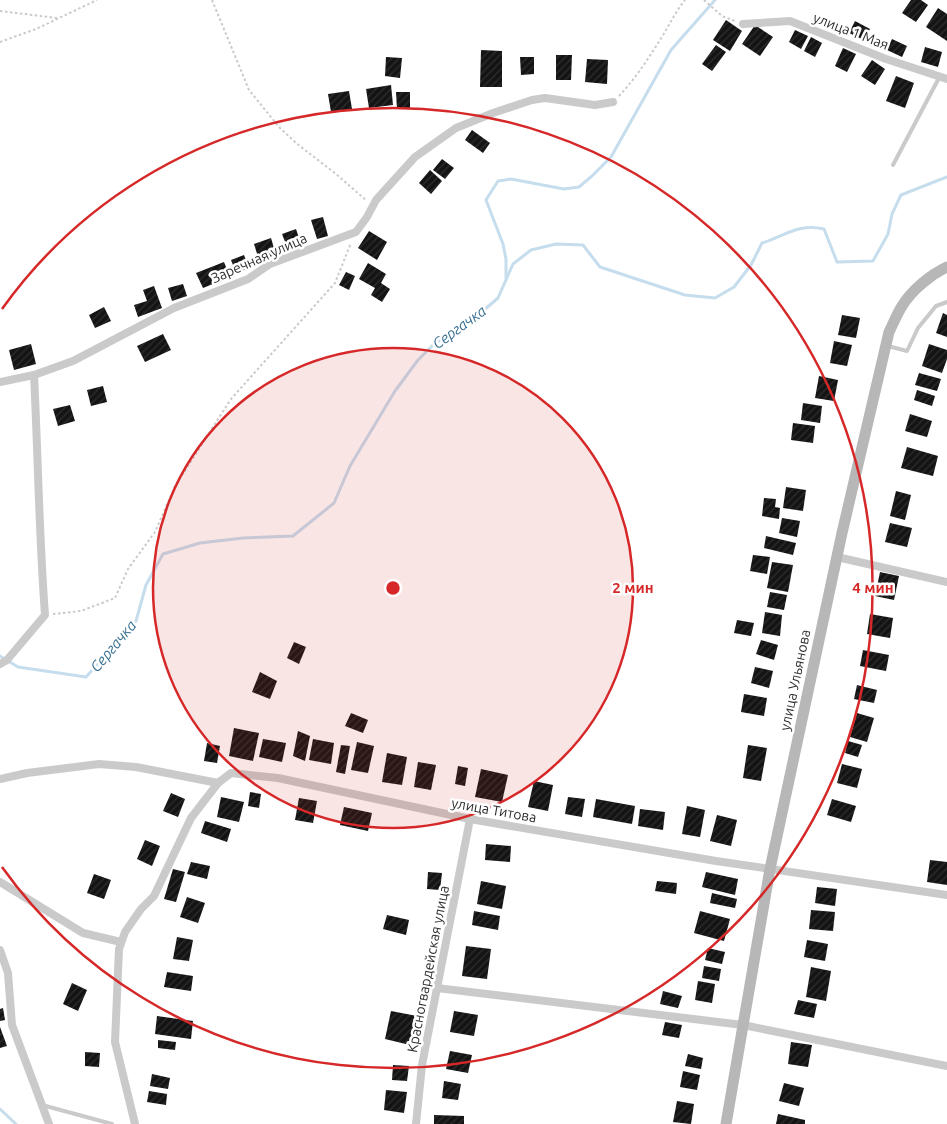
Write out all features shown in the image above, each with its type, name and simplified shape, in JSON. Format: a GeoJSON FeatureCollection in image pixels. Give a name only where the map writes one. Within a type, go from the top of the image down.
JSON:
{"type":"FeatureCollection","features":[{"type":"Feature","properties":{"kind":"main road","name":"улица Ульянова"},"geometry":{"type":"LineString","coordinates":[[726,1124],[770,869],[837,557],[889,332],[902,306],[918,288],[937,272],[947,267]]}},
{"type":"Feature","properties":{"kind":"street","name":"улица 1 Мая"},"geometry":{"type":"LineString","coordinates":[[743,24],[790,21],[886,58],[944,77]]}},
{"type":"Feature","properties":{"kind":"street"},"geometry":{"type":"LineString","coordinates":[[356,232],[368,217],[376,200],[415,157],[456,128],[532,100],[545,98],[595,105],[613,102]]}},
{"type":"Feature","properties":{"kind":"street","name":"Заречная улица"},"geometry":{"type":"LineString","coordinates":[[0,382],[34,375],[72,361],[174,308],[248,279],[270,264],[356,232]]}},
{"type":"Feature","properties":{"kind":"street"},"geometry":{"type":"LineString","coordinates":[[0,664],[7,660],[45,615],[40,549],[34,375]]}},
{"type":"Feature","properties":{"kind":"street"},"geometry":{"type":"LineString","coordinates":[[837,557],[879,565],[947,582]]}},
{"type":"Feature","properties":{"kind":"street"},"geometry":{"type":"LineString","coordinates":[[0,779],[28,773],[99,764],[136,767],[218,783],[190,818],[154,896],[141,909],[124,932],[119,949],[115,1042],[135,1124]]}},
{"type":"Feature","properties":{"kind":"street","name":"улица Титова"},"geometry":{"type":"LineString","coordinates":[[218,783],[231,773],[278,778],[470,819],[770,869],[947,895]]}},
{"type":"Feature","properties":{"kind":"street","name":"Красногвардейская улица"},"geometry":{"type":"LineString","coordinates":[[416,1124],[422,1065],[470,819]]}},
{"type":"Feature","properties":{"kind":"street"},"geometry":{"type":"LineString","coordinates":[[0,882],[83,933],[122,942]]}},
{"type":"Feature","properties":{"kind":"street"},"geometry":{"type":"LineString","coordinates":[[0,950],[8,974],[12,1025],[48,1124]]}},
{"type":"Feature","properties":{"kind":"street"},"geometry":{"type":"LineString","coordinates":[[437,988],[743,1025],[947,1066]]}},
{"type":"Feature","properties":{"kind":"lane"},"geometry":{"type":"LineString","coordinates":[[893,165],[944,77]]}},
{"type":"Feature","properties":{"kind":"lane"},"geometry":{"type":"LineString","coordinates":[[886,346],[908,351],[918,328],[936,306],[947,302]]}},
{"type":"Feature","properties":{"kind":"lane"},"geometry":{"type":"LineString","coordinates":[[42,1105],[112,1124]]}},
{"type":"Feature","properties":{"kind":"path"},"geometry":{"type":"LineString","coordinates":[[0,42],[36,29],[97,0]]}},
{"type":"Feature","properties":{"kind":"path"},"geometry":{"type":"LineString","coordinates":[[212,0],[249,90],[278,127],[373,206]]}},
{"type":"Feature","properties":{"kind":"path"},"geometry":{"type":"LineString","coordinates":[[613,102],[629,86],[661,38],[676,11],[686,0]]}},
{"type":"Feature","properties":{"kind":"path"},"geometry":{"type":"LineString","coordinates":[[704,0],[722,16],[743,24]]}},
{"type":"Feature","properties":{"kind":"path"},"geometry":{"type":"LineString","coordinates":[[0,11],[58,18]]}},
{"type":"Feature","properties":{"kind":"path"},"geometry":{"type":"LineString","coordinates":[[45,615],[81,611],[115,598],[128,569],[156,532],[175,486],[231,399],[335,283],[356,232]]}},
{"type":"Feature","properties":{"kind":"building"},"geometry":{"type":"Polygon","coordinates":[[[911,0],[921,0],[928,5],[916,22],[902,13],[911,0]]]}},
{"type":"Feature","properties":{"kind":"building"},"geometry":{"type":"Polygon","coordinates":[[[938,8],[947,14],[947,41],[926,27],[938,8]]]}},
{"type":"Feature","properties":{"kind":"building"},"geometry":{"type":"Polygon","coordinates":[[[726,20],[742,31],[730,51],[713,40],[726,20]]]}},
{"type":"Feature","properties":{"kind":"building"},"geometry":{"type":"Polygon","coordinates":[[[855,21],[870,29],[864,40],[849,33],[855,21]]]}},
{"type":"Feature","properties":{"kind":"building"},"geometry":{"type":"Polygon","coordinates":[[[755,25],[773,37],[760,56],[742,44],[755,25]]]}},
{"type":"Feature","properties":{"kind":"building"},"geometry":{"type":"Polygon","coordinates":[[[795,30],[808,36],[801,49],[789,42],[795,30]]]}},
{"type":"Feature","properties":{"kind":"building"},"geometry":{"type":"Polygon","coordinates":[[[811,37],[822,43],[815,57],[804,51],[811,37]]]}},
{"type":"Feature","properties":{"kind":"building"},"geometry":{"type":"Polygon","coordinates":[[[892,39],[907,46],[902,57],[887,50],[892,39]]]}},
{"type":"Feature","properties":{"kind":"building"},"geometry":{"type":"Polygon","coordinates":[[[716,45],[726,52],[712,71],[702,64],[716,45]]]}},
{"type":"Feature","properties":{"kind":"building"},"geometry":{"type":"Polygon","coordinates":[[[925,47],[942,52],[938,67],[921,62],[925,47]]]}},
{"type":"Feature","properties":{"kind":"building"},"geometry":{"type":"Polygon","coordinates":[[[843,48],[856,54],[847,72],[835,66],[843,48]]]}},
{"type":"Feature","properties":{"kind":"building"},"geometry":{"type":"Polygon","coordinates":[[[481,50],[502,51],[502,87],[480,87],[481,50]]]}},
{"type":"Feature","properties":{"kind":"building"},"geometry":{"type":"Polygon","coordinates":[[[556,55],[572,55],[571,80],[556,80],[556,55]]]}},
{"type":"Feature","properties":{"kind":"building"},"geometry":{"type":"Polygon","coordinates":[[[386,57],[402,58],[400,78],[385,76],[386,57]]]}},
{"type":"Feature","properties":{"kind":"building"},"geometry":{"type":"Polygon","coordinates":[[[520,57],[534,57],[534,74],[521,75],[520,57]]]}},
{"type":"Feature","properties":{"kind":"building"},"geometry":{"type":"Polygon","coordinates":[[[587,59],[608,60],[607,84],[585,82],[587,59]]]}},
{"type":"Feature","properties":{"kind":"building"},"geometry":{"type":"Polygon","coordinates":[[[872,60],[885,69],[875,85],[861,76],[872,60]]]}},
{"type":"Feature","properties":{"kind":"building"},"geometry":{"type":"Polygon","coordinates":[[[896,76],[914,83],[905,108],[886,101],[896,76]]]}},
{"type":"Feature","properties":{"kind":"building"},"geometry":{"type":"Polygon","coordinates":[[[391,85],[393,105],[369,108],[366,89],[391,85]]]}},
{"type":"Feature","properties":{"kind":"building"},"geometry":{"type":"Polygon","coordinates":[[[349,91],[352,109],[331,112],[328,94],[349,91]]]}},
{"type":"Feature","properties":{"kind":"building"},"geometry":{"type":"Polygon","coordinates":[[[396,92],[410,92],[410,109],[397,109],[396,92]]]}},
{"type":"Feature","properties":{"kind":"building"},"geometry":{"type":"Polygon","coordinates":[[[472,130],[490,143],[483,153],[465,140],[472,130]]]}},
{"type":"Feature","properties":{"kind":"building"},"geometry":{"type":"Polygon","coordinates":[[[442,159],[454,168],[445,179],[433,170],[442,159]]]}},
{"type":"Feature","properties":{"kind":"building"},"geometry":{"type":"Polygon","coordinates":[[[430,170],[442,181],[431,194],[419,183],[430,170]]]}},
{"type":"Feature","properties":{"kind":"building"},"geometry":{"type":"Polygon","coordinates":[[[323,217],[328,236],[317,239],[311,220],[323,217]]]}},
{"type":"Feature","properties":{"kind":"building"},"geometry":{"type":"Polygon","coordinates":[[[296,229],[302,247],[289,252],[282,234],[296,229]]]}},
{"type":"Feature","properties":{"kind":"building"},"geometry":{"type":"Polygon","coordinates":[[[369,231],[387,242],[377,260],[358,248],[369,231]]]}},
{"type":"Feature","properties":{"kind":"building"},"geometry":{"type":"Polygon","coordinates":[[[271,238],[276,255],[259,260],[254,244],[271,238]]]}},
{"type":"Feature","properties":{"kind":"building"},"geometry":{"type":"Polygon","coordinates":[[[244,255],[249,268],[236,273],[231,260],[244,255]]]}},
{"type":"Feature","properties":{"kind":"building"},"geometry":{"type":"Polygon","coordinates":[[[224,262],[230,277],[203,288],[196,273],[224,262]]]}},
{"type":"Feature","properties":{"kind":"building"},"geometry":{"type":"Polygon","coordinates":[[[368,263],[386,274],[381,283],[390,289],[382,302],[371,295],[375,288],[359,279],[368,263]]]}},
{"type":"Feature","properties":{"kind":"building"},"geometry":{"type":"Polygon","coordinates":[[[346,272],[355,276],[349,290],[339,285],[346,272]]]}},
{"type":"Feature","properties":{"kind":"building"},"geometry":{"type":"Polygon","coordinates":[[[183,284],[187,296],[172,301],[168,288],[183,284]]]}},
{"type":"Feature","properties":{"kind":"building"},"geometry":{"type":"Polygon","coordinates":[[[154,286],[162,308],[138,317],[134,305],[147,301],[143,290],[154,286]]]}},
{"type":"Feature","properties":{"kind":"building"},"geometry":{"type":"Polygon","coordinates":[[[104,307],[111,321],[95,328],[89,315],[104,307]]]}},
{"type":"Feature","properties":{"kind":"building"},"geometry":{"type":"Polygon","coordinates":[[[943,313],[947,315],[947,337],[936,333],[943,313]]]}},
{"type":"Feature","properties":{"kind":"building"},"geometry":{"type":"Polygon","coordinates":[[[842,315],[860,318],[856,338],[838,335],[842,315]]]}},
{"type":"Feature","properties":{"kind":"building"},"geometry":{"type":"Polygon","coordinates":[[[163,334],[171,350],[145,362],[137,346],[163,334]]]}},
{"type":"Feature","properties":{"kind":"building"},"geometry":{"type":"Polygon","coordinates":[[[834,341],[852,345],[847,366],[830,363],[834,341]]]}},
{"type":"Feature","properties":{"kind":"building"},"geometry":{"type":"Polygon","coordinates":[[[31,344],[36,364],[14,370],[9,350],[31,344]]]}},
{"type":"Feature","properties":{"kind":"building"},"geometry":{"type":"Polygon","coordinates":[[[929,344],[947,350],[947,359],[942,373],[922,366],[929,344]]]}},
{"type":"Feature","properties":{"kind":"building"},"geometry":{"type":"Polygon","coordinates":[[[919,373],[941,379],[937,391],[915,385],[919,373]]]}},
{"type":"Feature","properties":{"kind":"building"},"geometry":{"type":"Polygon","coordinates":[[[819,376],[838,380],[834,401],[815,398],[819,376]]]}},
{"type":"Feature","properties":{"kind":"building"},"geometry":{"type":"Polygon","coordinates":[[[103,386],[107,402],[91,406],[87,390],[103,386]]]}},
{"type":"Feature","properties":{"kind":"building"},"geometry":{"type":"Polygon","coordinates":[[[917,390],[935,396],[932,406],[914,400],[917,390]]]}},
{"type":"Feature","properties":{"kind":"building"},"geometry":{"type":"Polygon","coordinates":[[[803,403],[822,406],[820,423],[801,420],[803,403]]]}},
{"type":"Feature","properties":{"kind":"building"},"geometry":{"type":"Polygon","coordinates":[[[70,405],[75,421],[58,426],[53,409],[70,405]]]}},
{"type":"Feature","properties":{"kind":"building"},"geometry":{"type":"Polygon","coordinates":[[[910,414],[932,421],[927,437],[905,431],[910,414]]]}},
{"type":"Feature","properties":{"kind":"building"},"geometry":{"type":"Polygon","coordinates":[[[793,423],[815,426],[813,443],[791,440],[793,423]]]}},
{"type":"Feature","properties":{"kind":"building"},"geometry":{"type":"Polygon","coordinates":[[[907,447],[938,456],[933,476],[901,468],[907,447]]]}},
{"type":"Feature","properties":{"kind":"building"},"geometry":{"type":"Polygon","coordinates":[[[786,487],[806,490],[803,511],[783,508],[786,487]]]}},
{"type":"Feature","properties":{"kind":"building"},"geometry":{"type":"Polygon","coordinates":[[[896,491],[911,495],[905,520],[890,516],[896,491]]]}},
{"type":"Feature","properties":{"kind":"building"},"geometry":{"type":"Polygon","coordinates":[[[764,498],[776,499],[775,507],[780,508],[779,519],[762,516],[764,498]]]}},
{"type":"Feature","properties":{"kind":"building"},"geometry":{"type":"Polygon","coordinates":[[[782,518],[800,521],[797,537],[779,533],[782,518]]]}},
{"type":"Feature","properties":{"kind":"building"},"geometry":{"type":"Polygon","coordinates":[[[890,523],[912,528],[907,547],[885,542],[890,523]]]}},
{"type":"Feature","properties":{"kind":"building"},"geometry":{"type":"Polygon","coordinates":[[[766,536],[796,543],[793,555],[764,548],[766,536]]]}},
{"type":"Feature","properties":{"kind":"building"},"geometry":{"type":"Polygon","coordinates":[[[753,555],[770,557],[767,574],[750,571],[753,555]]]}},
{"type":"Feature","properties":{"kind":"building"},"geometry":{"type":"Polygon","coordinates":[[[772,562],[793,565],[788,592],[767,588],[772,562]]]}},
{"type":"Feature","properties":{"kind":"building"},"geometry":{"type":"Polygon","coordinates":[[[880,572],[899,576],[894,600],[875,596],[880,572]]]}},
{"type":"Feature","properties":{"kind":"building"},"geometry":{"type":"Polygon","coordinates":[[[770,592],[787,595],[784,610],[767,607],[770,592]]]}},
{"type":"Feature","properties":{"kind":"building"},"geometry":{"type":"Polygon","coordinates":[[[765,612],[782,615],[780,636],[762,633],[765,612]]]}},
{"type":"Feature","properties":{"kind":"building"},"geometry":{"type":"Polygon","coordinates":[[[870,614],[893,618],[890,638],[867,634],[870,614]]]}},
{"type":"Feature","properties":{"kind":"building"},"geometry":{"type":"Polygon","coordinates":[[[737,620],[754,623],[751,636],[734,633],[737,620]]]}},
{"type":"Feature","properties":{"kind":"building"},"geometry":{"type":"Polygon","coordinates":[[[761,640],[778,645],[774,660],[756,654],[761,640]]]}},
{"type":"Feature","properties":{"kind":"building"},"geometry":{"type":"Polygon","coordinates":[[[294,642],[306,647],[299,664],[287,658],[294,642]]]}},
{"type":"Feature","properties":{"kind":"building"},"geometry":{"type":"Polygon","coordinates":[[[863,650],[889,655],[886,671],[860,666],[863,650]]]}},
{"type":"Feature","properties":{"kind":"building"},"geometry":{"type":"Polygon","coordinates":[[[755,667],[773,671],[769,688],[751,683],[755,667]]]}},
{"type":"Feature","properties":{"kind":"building"},"geometry":{"type":"Polygon","coordinates":[[[260,672],[277,681],[270,699],[252,692],[260,672]]]}},
{"type":"Feature","properties":{"kind":"building"},"geometry":{"type":"Polygon","coordinates":[[[857,685],[877,690],[874,703],[854,699],[857,685]]]}},
{"type":"Feature","properties":{"kind":"building"},"geometry":{"type":"Polygon","coordinates":[[[744,694],[767,698],[764,716],[741,712],[744,694]]]}},
{"type":"Feature","properties":{"kind":"building"},"geometry":{"type":"Polygon","coordinates":[[[351,713],[368,720],[363,733],[345,726],[351,713]]]}},
{"type":"Feature","properties":{"kind":"building"},"geometry":{"type":"Polygon","coordinates":[[[857,713],[874,718],[867,742],[850,737],[857,713]]]}},
{"type":"Feature","properties":{"kind":"building"},"geometry":{"type":"Polygon","coordinates":[[[234,728],[259,733],[253,761],[229,756],[234,728]]]}},
{"type":"Feature","properties":{"kind":"building"},"geometry":{"type":"Polygon","coordinates":[[[298,731],[310,736],[305,761],[293,756],[298,731]]]}},
{"type":"Feature","properties":{"kind":"building"},"geometry":{"type":"Polygon","coordinates":[[[263,739],[286,743],[282,762],[259,757],[263,739]]]}},
{"type":"Feature","properties":{"kind":"building"},"geometry":{"type":"Polygon","coordinates":[[[313,739],[334,743],[331,764],[309,760],[313,739]]]}},
{"type":"Feature","properties":{"kind":"building"},"geometry":{"type":"Polygon","coordinates":[[[848,741],[862,745],[858,757],[845,753],[848,741]]]}},
{"type":"Feature","properties":{"kind":"building"},"geometry":{"type":"Polygon","coordinates":[[[357,742],[374,746],[368,773],[351,770],[357,742]]]}},
{"type":"Feature","properties":{"kind":"building"},"geometry":{"type":"Polygon","coordinates":[[[207,743],[220,746],[217,763],[204,761],[207,743]]]}},
{"type":"Feature","properties":{"kind":"building"},"geometry":{"type":"Polygon","coordinates":[[[341,745],[350,746],[345,774],[336,772],[341,745]]]}},
{"type":"Feature","properties":{"kind":"building"},"geometry":{"type":"Polygon","coordinates":[[[748,745],[767,748],[761,781],[743,778],[748,745]]]}},
{"type":"Feature","properties":{"kind":"building"},"geometry":{"type":"Polygon","coordinates":[[[387,753],[407,757],[402,785],[382,782],[387,753]]]}},
{"type":"Feature","properties":{"kind":"building"},"geometry":{"type":"Polygon","coordinates":[[[418,762],[436,765],[431,790],[414,787],[418,762]]]}},
{"type":"Feature","properties":{"kind":"building"},"geometry":{"type":"Polygon","coordinates":[[[842,764],[862,769],[857,788],[837,783],[842,764]]]}},
{"type":"Feature","properties":{"kind":"building"},"geometry":{"type":"Polygon","coordinates":[[[458,766],[468,768],[465,786],[455,784],[458,766]]]}},
{"type":"Feature","properties":{"kind":"building"},"geometry":{"type":"Polygon","coordinates":[[[481,769],[508,775],[502,802],[475,797],[481,769]]]}},
{"type":"Feature","properties":{"kind":"building"},"geometry":{"type":"Polygon","coordinates":[[[534,781],[553,785],[548,811],[528,807],[534,781]]]}},
{"type":"Feature","properties":{"kind":"building"},"geometry":{"type":"Polygon","coordinates":[[[250,792],[261,794],[259,808],[248,806],[250,792]]]}},
{"type":"Feature","properties":{"kind":"building"},"geometry":{"type":"Polygon","coordinates":[[[171,793],[185,799],[178,817],[163,811],[171,793]]]}},
{"type":"Feature","properties":{"kind":"building"},"geometry":{"type":"Polygon","coordinates":[[[221,797],[244,802],[239,822],[217,817],[221,797]]]}},
{"type":"Feature","properties":{"kind":"building"},"geometry":{"type":"Polygon","coordinates":[[[568,797],[585,799],[582,817],[565,814],[568,797]]]}},
{"type":"Feature","properties":{"kind":"building"},"geometry":{"type":"Polygon","coordinates":[[[299,798],[317,801],[313,823],[295,820],[299,798]]]}},
{"type":"Feature","properties":{"kind":"building"},"geometry":{"type":"Polygon","coordinates":[[[596,799],[635,806],[632,824],[593,817],[596,799]]]}},
{"type":"Feature","properties":{"kind":"building"},"geometry":{"type":"Polygon","coordinates":[[[832,799],[856,806],[851,822],[827,815],[832,799]]]}},
{"type":"Feature","properties":{"kind":"building"},"geometry":{"type":"Polygon","coordinates":[[[687,806],[705,810],[700,837],[682,834],[687,806]]]}},
{"type":"Feature","properties":{"kind":"building"},"geometry":{"type":"Polygon","coordinates":[[[344,807],[372,813],[368,831],[340,825],[344,807]]]}},
{"type":"Feature","properties":{"kind":"building"},"geometry":{"type":"Polygon","coordinates":[[[640,809],[665,812],[663,830],[638,826],[640,809]]]}},
{"type":"Feature","properties":{"kind":"building"},"geometry":{"type":"Polygon","coordinates":[[[717,815],[737,820],[731,846],[710,841],[717,815]]]}},
{"type":"Feature","properties":{"kind":"building"},"geometry":{"type":"Polygon","coordinates":[[[205,821],[231,829],[227,842],[201,833],[205,821]]]}},
{"type":"Feature","properties":{"kind":"building"},"geometry":{"type":"Polygon","coordinates":[[[145,840],[160,846],[152,866],[137,859],[145,840]]]}},
{"type":"Feature","properties":{"kind":"building"},"geometry":{"type":"Polygon","coordinates":[[[486,844],[511,846],[510,862],[485,860],[486,844]]]}},
{"type":"Feature","properties":{"kind":"building"},"geometry":{"type":"Polygon","coordinates":[[[930,860],[947,862],[947,885],[927,882],[930,860]]]}},
{"type":"Feature","properties":{"kind":"building"},"geometry":{"type":"Polygon","coordinates":[[[191,862],[210,866],[207,879],[187,874],[191,862]]]}},
{"type":"Feature","properties":{"kind":"building"},"geometry":{"type":"Polygon","coordinates":[[[173,869],[185,872],[176,902],[164,899],[173,869]]]}},
{"type":"Feature","properties":{"kind":"building"},"geometry":{"type":"Polygon","coordinates":[[[428,872],[442,873],[440,890],[427,889],[428,872]]]}},
{"type":"Feature","properties":{"kind":"building"},"geometry":{"type":"Polygon","coordinates":[[[706,872],[738,879],[735,895],[702,887],[706,872]]]}},
{"type":"Feature","properties":{"kind":"building"},"geometry":{"type":"Polygon","coordinates":[[[94,874],[111,880],[104,899],[87,893],[94,874]]]}},
{"type":"Feature","properties":{"kind":"building"},"geometry":{"type":"Polygon","coordinates":[[[481,881],[506,886],[502,909],[477,904],[481,881]]]}},
{"type":"Feature","properties":{"kind":"building"},"geometry":{"type":"Polygon","coordinates":[[[657,881],[677,883],[676,894],[655,891],[657,881]]]}},
{"type":"Feature","properties":{"kind":"building"},"geometry":{"type":"Polygon","coordinates":[[[817,887],[837,889],[835,906],[815,903],[817,887]]]}},
{"type":"Feature","properties":{"kind":"building"},"geometry":{"type":"Polygon","coordinates":[[[712,893],[737,899],[735,908],[710,903],[712,893]]]}},
{"type":"Feature","properties":{"kind":"building"},"geometry":{"type":"Polygon","coordinates":[[[187,897],[205,903],[198,923],[180,917],[187,897]]]}},
{"type":"Feature","properties":{"kind":"building"},"geometry":{"type":"Polygon","coordinates":[[[811,910],[835,912],[833,931],[809,929],[811,910]]]}},
{"type":"Feature","properties":{"kind":"building"},"geometry":{"type":"Polygon","coordinates":[[[474,911],[500,916],[498,930],[472,925],[474,911]]]}},
{"type":"Feature","properties":{"kind":"building"},"geometry":{"type":"Polygon","coordinates":[[[700,911],[730,919],[724,941],[694,933],[700,911]]]}},
{"type":"Feature","properties":{"kind":"building"},"geometry":{"type":"Polygon","coordinates":[[[387,915],[409,920],[406,935],[383,929],[387,915]]]}},
{"type":"Feature","properties":{"kind":"building"},"geometry":{"type":"Polygon","coordinates":[[[177,937],[193,940],[189,961],[173,959],[177,937]]]}},
{"type":"Feature","properties":{"kind":"building"},"geometry":{"type":"Polygon","coordinates":[[[807,940],[828,944],[825,961],[804,957],[807,940]]]}},
{"type":"Feature","properties":{"kind":"building"},"geometry":{"type":"Polygon","coordinates":[[[466,946],[491,949],[487,979],[462,976],[466,946]]]}},
{"type":"Feature","properties":{"kind":"building"},"geometry":{"type":"Polygon","coordinates":[[[708,948],[725,952],[722,964],[705,960],[708,948]]]}},
{"type":"Feature","properties":{"kind":"building"},"geometry":{"type":"Polygon","coordinates":[[[704,966],[721,969],[719,981],[702,978],[704,966]]]}},
{"type":"Feature","properties":{"kind":"building"},"geometry":{"type":"Polygon","coordinates":[[[811,967],[831,971],[826,1001],[806,997],[811,967]]]}},
{"type":"Feature","properties":{"kind":"building"},"geometry":{"type":"Polygon","coordinates":[[[167,972],[193,976],[191,991],[164,987],[167,972]]]}},
{"type":"Feature","properties":{"kind":"building"},"geometry":{"type":"Polygon","coordinates":[[[698,981],[715,984],[712,1003],[695,1000],[698,981]]]}},
{"type":"Feature","properties":{"kind":"building"},"geometry":{"type":"Polygon","coordinates":[[[72,983],[87,990],[78,1011],[63,1004],[72,983]]]}},
{"type":"Feature","properties":{"kind":"building"},"geometry":{"type":"Polygon","coordinates":[[[663,991],[682,996],[678,1008],[660,1004],[663,991]]]}},
{"type":"Feature","properties":{"kind":"building"},"geometry":{"type":"Polygon","coordinates":[[[798,1000],[817,1004],[814,1018],[794,1014],[798,1000]]]}},
{"type":"Feature","properties":{"kind":"building"},"geometry":{"type":"Polygon","coordinates":[[[3,1008],[5,1020],[0,1021],[0,1009],[3,1008]]]}},
{"type":"Feature","properties":{"kind":"building"},"geometry":{"type":"Polygon","coordinates":[[[391,1011],[417,1016],[410,1045],[385,1039],[391,1011]]]}},
{"type":"Feature","properties":{"kind":"building"},"geometry":{"type":"Polygon","coordinates":[[[454,1011],[478,1015],[474,1036],[450,1032],[454,1011]]]}},
{"type":"Feature","properties":{"kind":"building"},"geometry":{"type":"Polygon","coordinates":[[[157,1016],[193,1021],[191,1039],[155,1034],[157,1016]]]}},
{"type":"Feature","properties":{"kind":"building"},"geometry":{"type":"Polygon","coordinates":[[[665,1022],[682,1025],[679,1038],[662,1035],[665,1022]]]}},
{"type":"Feature","properties":{"kind":"building"},"geometry":{"type":"Polygon","coordinates":[[[0,1027],[7,1046],[0,1048],[0,1027]]]}},
{"type":"Feature","properties":{"kind":"building"},"geometry":{"type":"Polygon","coordinates":[[[158,1040],[176,1042],[175,1050],[158,1048],[158,1040]]]}},
{"type":"Feature","properties":{"kind":"building"},"geometry":{"type":"Polygon","coordinates":[[[791,1042],[812,1045],[808,1067],[788,1064],[791,1042]]]}},
{"type":"Feature","properties":{"kind":"building"},"geometry":{"type":"Polygon","coordinates":[[[450,1051],[472,1055],[468,1073],[446,1069],[450,1051]]]}},
{"type":"Feature","properties":{"kind":"building"},"geometry":{"type":"Polygon","coordinates":[[[85,1052],[100,1053],[99,1067],[85,1066],[85,1052]]]}},
{"type":"Feature","properties":{"kind":"building"},"geometry":{"type":"Polygon","coordinates":[[[688,1054],[703,1058],[701,1069],[685,1066],[688,1054]]]}},
{"type":"Feature","properties":{"kind":"building"},"geometry":{"type":"Polygon","coordinates":[[[393,1065],[409,1066],[407,1081],[392,1080],[393,1065]]]}},
{"type":"Feature","properties":{"kind":"building"},"geometry":{"type":"Polygon","coordinates":[[[683,1071],[700,1075],[697,1090],[680,1087],[683,1071]]]}},
{"type":"Feature","properties":{"kind":"building"},"geometry":{"type":"Polygon","coordinates":[[[152,1074],[170,1078],[168,1089],[150,1086],[152,1074]]]}},
{"type":"Feature","properties":{"kind":"building"},"geometry":{"type":"Polygon","coordinates":[[[444,1081],[461,1084],[458,1100],[442,1098],[444,1081]]]}},
{"type":"Feature","properties":{"kind":"building"},"geometry":{"type":"Polygon","coordinates":[[[784,1083],[804,1088],[799,1106],[779,1101],[784,1083]]]}},
{"type":"Feature","properties":{"kind":"building"},"geometry":{"type":"Polygon","coordinates":[[[386,1090],[407,1092],[404,1113],[384,1110],[386,1090]]]}},
{"type":"Feature","properties":{"kind":"building"},"geometry":{"type":"Polygon","coordinates":[[[149,1091],[167,1094],[166,1105],[147,1102],[149,1091]]]}},
{"type":"Feature","properties":{"kind":"building"},"geometry":{"type":"Polygon","coordinates":[[[677,1101],[694,1104],[691,1124],[673,1122],[677,1101]]]}},
{"type":"Feature","properties":{"kind":"building"},"geometry":{"type":"Polygon","coordinates":[[[778,1114],[805,1120],[805,1124],[776,1124],[778,1114]]]}},
{"type":"Feature","properties":{"kind":"building"},"geometry":{"type":"Polygon","coordinates":[[[434,1115],[464,1116],[464,1124],[434,1124],[434,1115]]]}},
{"type":"Feature","properties":{"kind":"waterway"},"geometry":{"type":"LineString","coordinates":[[506,278],[506,259],[503,244],[486,200],[498,181],[511,179],[564,189],[579,187],[611,157],[671,50],[715,0]]}},
{"type":"Feature","properties":{"kind":"waterway","name":"Сергачка"},"geometry":{"type":"LineString","coordinates":[[0,656],[18,667],[86,677],[136,621],[146,585],[163,554],[200,543],[243,538],[293,536],[334,503],[350,466],[395,391],[418,360],[434,344],[469,323],[498,298],[513,264],[531,250],[556,244],[583,245],[600,267],[685,295],[715,298],[734,287],[751,265],[762,243],[799,229],[824,229],[837,262],[873,261],[888,234],[892,214],[901,195],[947,177]]}},
{"type":"Feature","properties":{"kind":"waterway"},"geometry":{"type":"LineString","coordinates":[[0,1109],[16,1124]]}}]}
